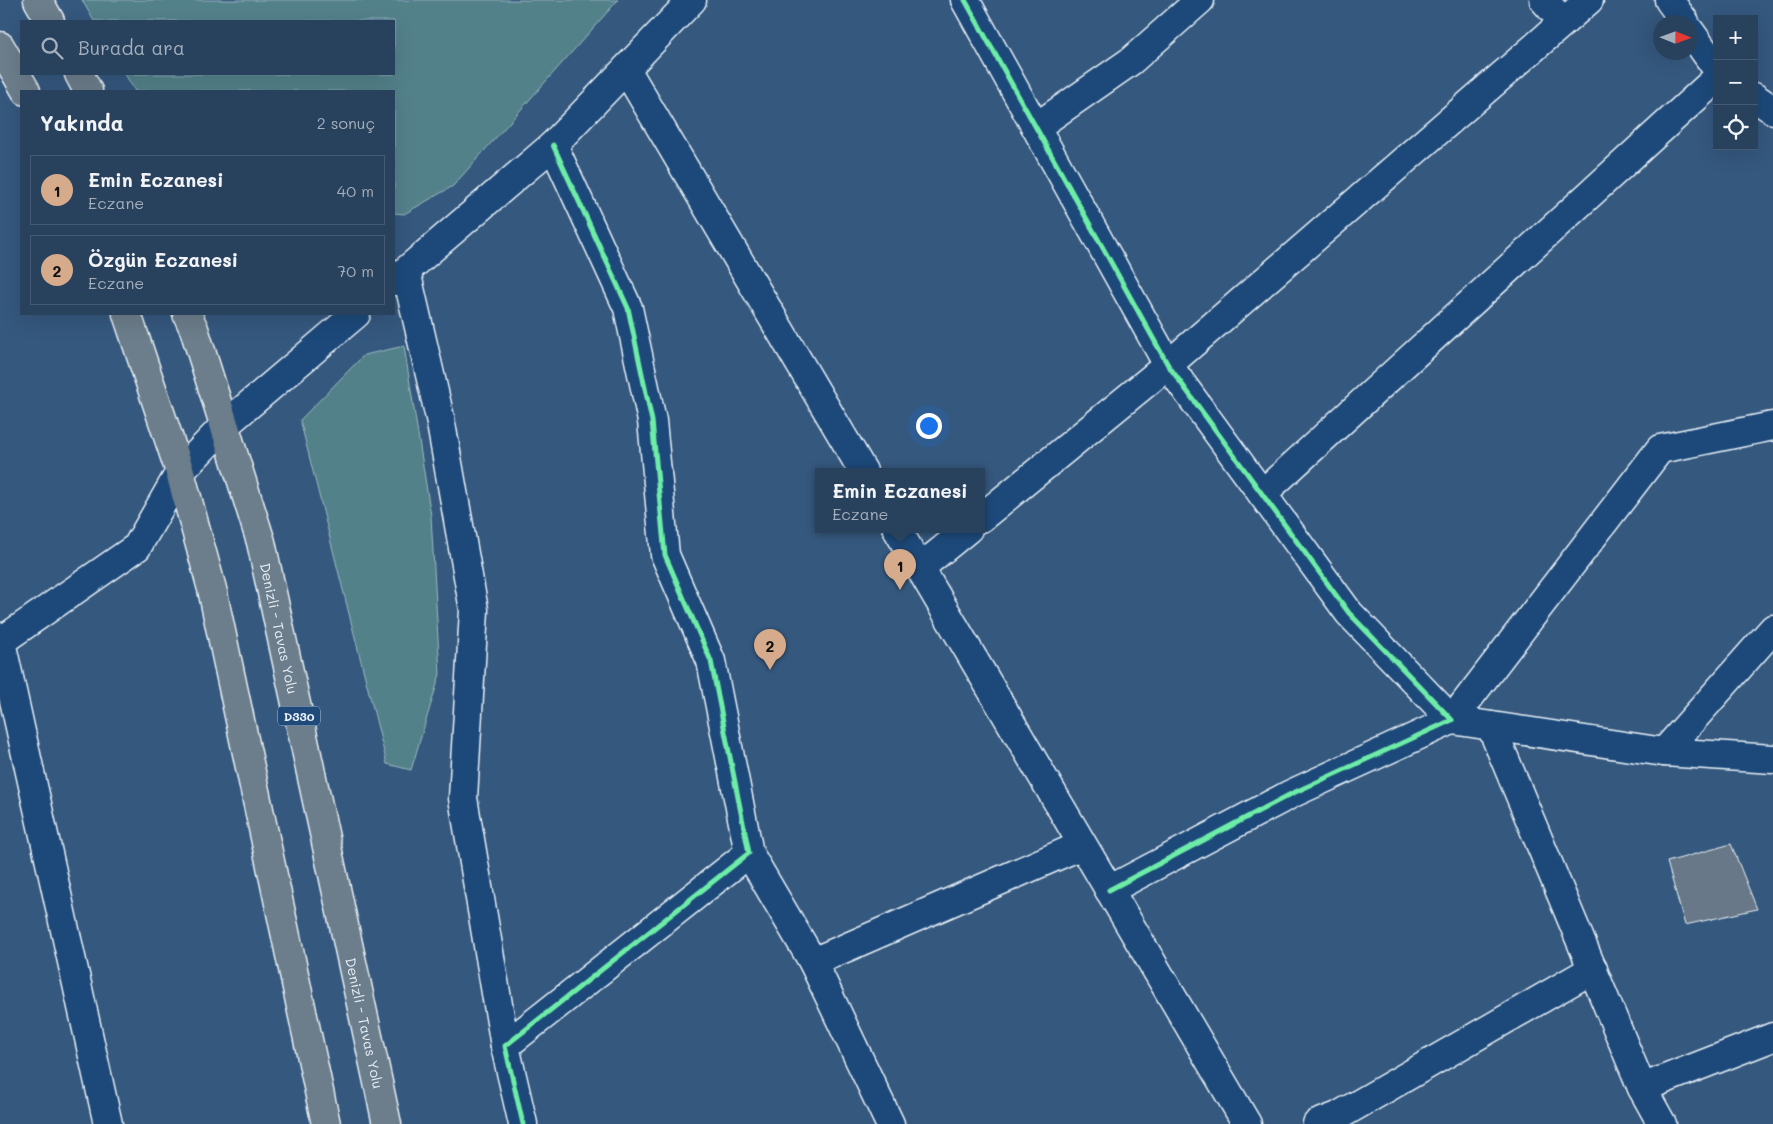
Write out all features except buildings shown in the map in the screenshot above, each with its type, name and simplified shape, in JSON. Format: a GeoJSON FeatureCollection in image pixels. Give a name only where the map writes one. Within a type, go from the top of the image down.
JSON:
{"type":"FeatureCollection","features":[{"type":"Feature","properties":{"kind":"highway"},"geometry":{"type":"LineString","coordinates":[[38,0],[49,20]]}},
{"type":"Feature","properties":{"kind":"highway"},"geometry":{"type":"LineString","coordinates":[[0,46],[25,90]]}},
{"type":"Feature","properties":{"kind":"highway"},"geometry":{"type":"LineString","coordinates":[[79,75],[87,90]]}},
{"type":"Feature","properties":{"kind":"highway"},"geometry":{"type":"LineString","coordinates":[[126,315],[180,472],[212,588],[326,1124]]}},
{"type":"Feature","properties":{"kind":"highway","name":"Denizli - Tavas Yolu"},"geometry":{"type":"LineString","coordinates":[[187,315],[194,329],[260,542],[387,1124]]}},
{"type":"Feature","properties":{"kind":"street"},"geometry":{"type":"LineString","coordinates":[[523,1124],[505,1046],[463,798],[474,610],[440,418],[400,276],[553,145],[692,0]]}},
{"type":"Feature","properties":{"kind":"street"},"geometry":{"type":"LineString","coordinates":[[966,0],[1168,365],[1349,614],[1452,720],[1664,752],[1773,759]]}},
{"type":"Feature","properties":{"kind":"street"},"geometry":{"type":"LineString","coordinates":[[1036,127],[1131,61],[1200,0]]}},
{"type":"Feature","properties":{"kind":"street"},"geometry":{"type":"LineString","coordinates":[[1544,0],[1563,22]]}},
{"type":"Feature","properties":{"kind":"street"},"geometry":{"type":"LineString","coordinates":[[985,515],[1168,365],[1589,0]]}},
{"type":"Feature","properties":{"kind":"street"},"geometry":{"type":"LineString","coordinates":[[1669,0],[1680,15]]}},
{"type":"Feature","properties":{"kind":"street"},"geometry":{"type":"LineString","coordinates":[[1698,42],[1713,63]]}},
{"type":"Feature","properties":{"kind":"street"},"geometry":{"type":"LineString","coordinates":[[626,69],[861,468]]}},
{"type":"Feature","properties":{"kind":"street"},"geometry":{"type":"LineString","coordinates":[[1262,494],[1713,82]]}},
{"type":"Feature","properties":{"kind":"street"},"geometry":{"type":"LineString","coordinates":[[1758,100],[1773,110]]}},
{"type":"Feature","properties":{"kind":"street"},"geometry":{"type":"LineString","coordinates":[[553,145],[628,308],[652,421],[665,555],[710,661],[749,853],[813,962],[890,1124]]}},
{"type":"Feature","properties":{"kind":"street"},"geometry":{"type":"LineString","coordinates":[[108,1124],[1,640],[137,547],[180,472],[224,426],[355,315]]}},
{"type":"Feature","properties":{"kind":"street"},"geometry":{"type":"LineString","coordinates":[[1109,890],[1291,794],[1452,720],[1660,449],[1773,426]]}},
{"type":"Feature","properties":{"kind":"street"},"geometry":{"type":"LineString","coordinates":[[899,533],[1247,1124]]}},
{"type":"Feature","properties":{"kind":"street"},"geometry":{"type":"LineString","coordinates":[[920,568],[963,533]]}},
{"type":"Feature","properties":{"kind":"street"},"geometry":{"type":"LineString","coordinates":[[1664,752],[1773,629]]}},
{"type":"Feature","properties":{"kind":"street"},"geometry":{"type":"LineString","coordinates":[[1491,726],[1642,1088],[1662,1124]]}},
{"type":"Feature","properties":{"kind":"street"},"geometry":{"type":"LineString","coordinates":[[813,962],[1082,845]]}},
{"type":"Feature","properties":{"kind":"street"},"geometry":{"type":"LineString","coordinates":[[505,1046],[749,853]]}},
{"type":"Feature","properties":{"kind":"street"},"geometry":{"type":"LineString","coordinates":[[1317,1124],[1338,1116],[1592,969]]}},
{"type":"Feature","properties":{"kind":"street"},"geometry":{"type":"LineString","coordinates":[[1642,1088],[1773,1037]]}},
{"type":"Feature","properties":{"kind":"green space"},"geometry":{"type":"Polygon","coordinates":[[[82,0],[618,0],[453,186],[404,214],[395,213],[395,90],[134,90],[126,75],[395,75],[395,20],[93,20],[82,0]]]}},
{"type":"Feature","properties":{"kind":"green space"},"geometry":{"type":"Polygon","coordinates":[[[404,346],[431,516],[440,674],[411,770],[387,764],[300,420],[364,355],[404,346]]]}},
{"type":"Feature","properties":{"kind":"cycle path"},"geometry":{"type":"LineString","coordinates":[[965,0],[1168,365],[1349,613],[1452,720],[1291,794],[1109,890]]}},
{"type":"Feature","properties":{"kind":"cycle path"},"geometry":{"type":"LineString","coordinates":[[523,1124],[505,1046],[749,853],[711,661],[665,555],[652,421],[628,308],[553,145]]}},
{"type":"Feature","properties":{"kind":"place","name":"Emin Eczanesi"},"geometry":{"type":"Point","coordinates":[900,590]}},
{"type":"Feature","properties":{"kind":"place","name":"Özgün Eczanesi"},"geometry":{"type":"Point","coordinates":[770,670]}}]}
